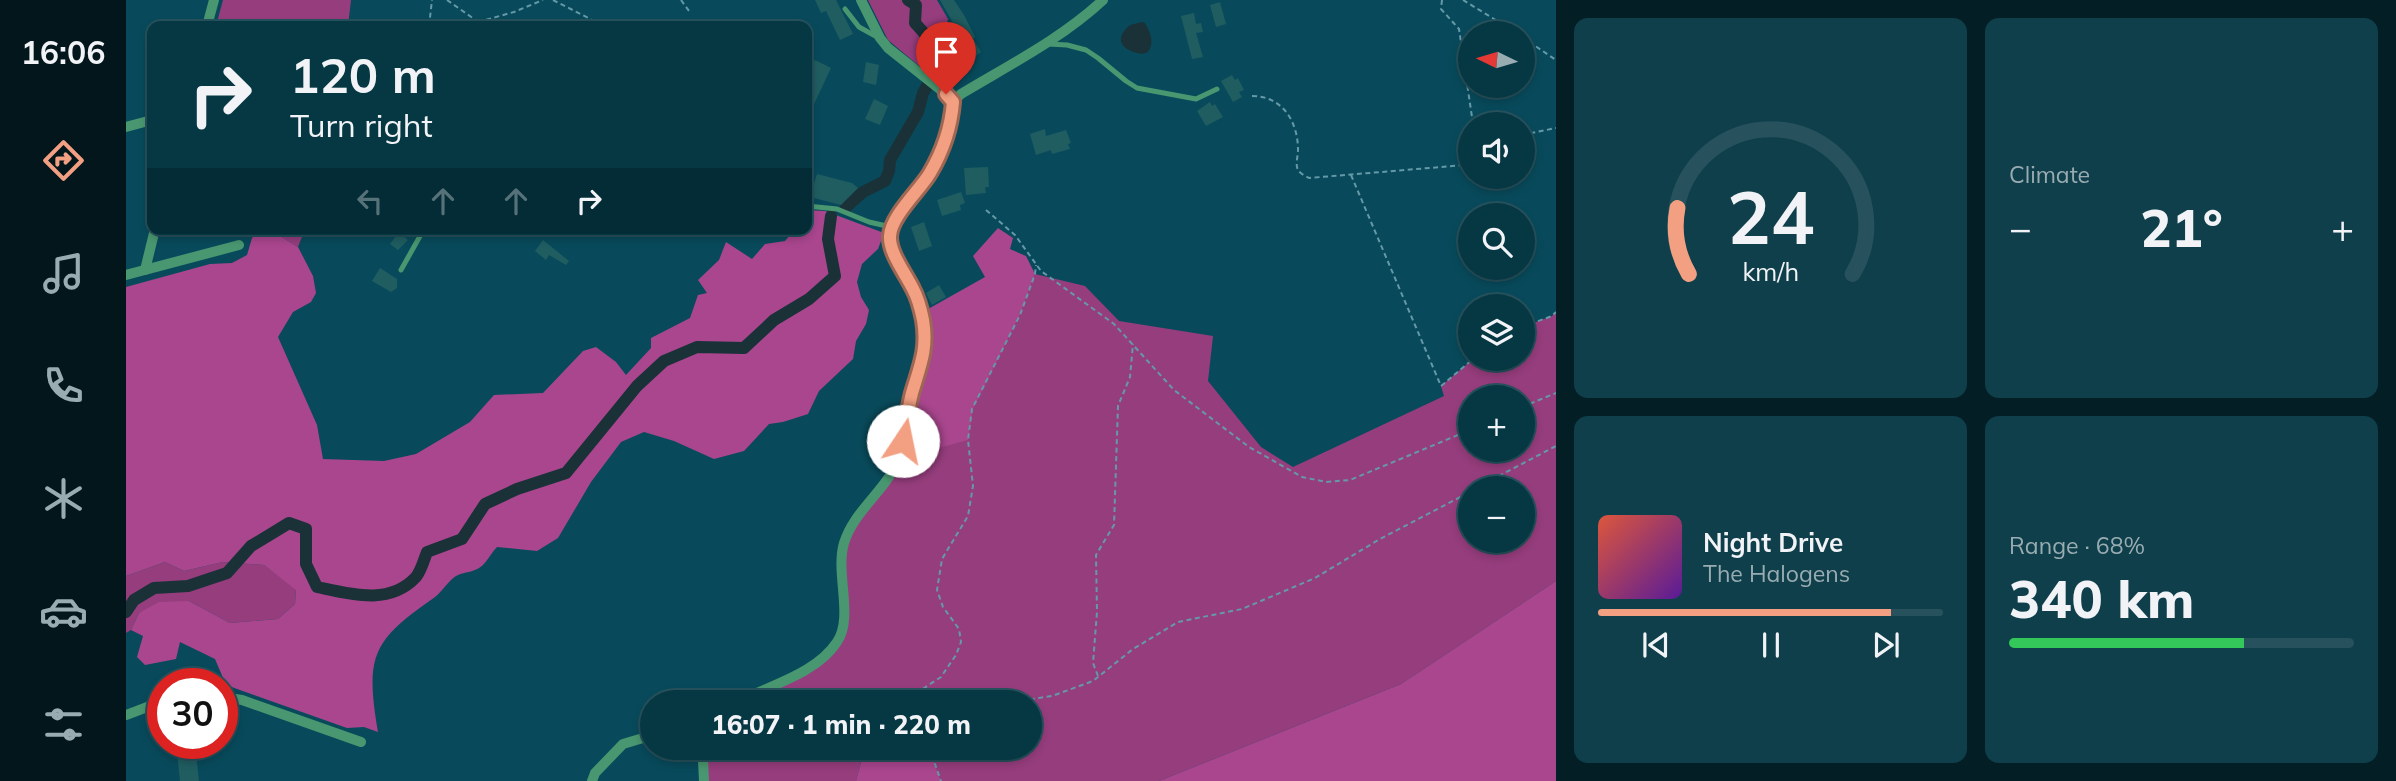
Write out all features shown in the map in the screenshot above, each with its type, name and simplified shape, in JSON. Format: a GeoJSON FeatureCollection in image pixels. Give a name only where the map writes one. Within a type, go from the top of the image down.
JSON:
{"type":"FeatureCollection","features":[{"type":"Feature","properties":{"kind":"street"},"geometry":{"type":"LineString","coordinates":[[208,21],[214,0]]}},
{"type":"Feature","properties":{"kind":"street"},"geometry":{"type":"LineString","coordinates":[[861,0],[888,48],[953,102]]}},
{"type":"Feature","properties":{"kind":"street"},"geometry":{"type":"LineString","coordinates":[[763,690],[818,661],[836,643],[844,630],[841,568],[843,544],[851,526],[888,477],[898,458],[912,394],[922,366],[925,344],[923,320],[915,293],[889,238],[891,227],[930,174],[951,123],[953,102],[961,94],[1045,44],[1090,13],[1103,0]]}},
{"type":"Feature","properties":{"kind":"street"},"geometry":{"type":"LineString","coordinates":[[126,127],[147,121]]}},
{"type":"Feature","properties":{"kind":"street"},"geometry":{"type":"LineString","coordinates":[[145,270],[154,235]]}},
{"type":"Feature","properties":{"kind":"street"},"geometry":{"type":"LineString","coordinates":[[126,275],[239,245]]}},
{"type":"Feature","properties":{"kind":"street"},"geometry":{"type":"LineString","coordinates":[[238,699],[361,742]]}},
{"type":"Feature","properties":{"kind":"street"},"geometry":{"type":"LineString","coordinates":[[126,715],[147,707]]}},
{"type":"Feature","properties":{"kind":"street"},"geometry":{"type":"LineString","coordinates":[[592,781],[595,774],[623,744],[640,739]]}},
{"type":"Feature","properties":{"kind":"street"},"geometry":{"type":"LineString","coordinates":[[703,760],[704,781]]}},
{"type":"Feature","properties":{"kind":"lane"},"geometry":{"type":"LineString","coordinates":[[845,9],[859,27],[880,38]]}},
{"type":"Feature","properties":{"kind":"lane"},"geometry":{"type":"LineString","coordinates":[[1045,44],[1067,45],[1086,50],[1125,82],[1137,88],[1196,99],[1217,89]]}},
{"type":"Feature","properties":{"kind":"lane"},"geometry":{"type":"LineString","coordinates":[[812,206],[837,209],[869,222],[891,227]]}},
{"type":"Feature","properties":{"kind":"lane"},"geometry":{"type":"LineString","coordinates":[[401,270],[421,235]]}},
{"type":"Feature","properties":{"kind":"path"},"geometry":{"type":"LineString","coordinates":[[430,21],[432,0]]}},
{"type":"Feature","properties":{"kind":"path"},"geometry":{"type":"LineString","coordinates":[[447,0],[477,21]]}},
{"type":"Feature","properties":{"kind":"path"},"geometry":{"type":"LineString","coordinates":[[482,21],[543,0]]}},
{"type":"Feature","properties":{"kind":"path"},"geometry":{"type":"LineString","coordinates":[[552,0],[594,21]]}},
{"type":"Feature","properties":{"kind":"path"},"geometry":{"type":"LineString","coordinates":[[681,0],[689,11]]}},
{"type":"Feature","properties":{"kind":"path"},"geometry":{"type":"LineString","coordinates":[[1442,0],[1441,9],[1459,29],[1471,112]]}},
{"type":"Feature","properties":{"kind":"path"},"geometry":{"type":"LineString","coordinates":[[1463,0],[1497,21]]}},
{"type":"Feature","properties":{"kind":"path"},"geometry":{"type":"LineString","coordinates":[[1535,46],[1556,60]]}},
{"type":"Feature","properties":{"kind":"path"},"geometry":{"type":"LineString","coordinates":[[1252,96],[1267,96],[1279,102],[1289,116],[1296,135],[1297,166],[1300,173],[1309,178],[1458,166]]}},
{"type":"Feature","properties":{"kind":"path"},"geometry":{"type":"LineString","coordinates":[[1535,132],[1556,128]]}},
{"type":"Feature","properties":{"kind":"path"},"geometry":{"type":"LineString","coordinates":[[1351,174],[1441,386],[1459,371]]}},
{"type":"Feature","properties":{"kind":"path"},"geometry":{"type":"LineString","coordinates":[[986,210],[1015,234],[1041,271],[1114,324],[1174,390],[1249,447],[1302,477],[1326,482],[1350,480],[1458,435]]}},
{"type":"Feature","properties":{"kind":"path"},"geometry":{"type":"LineString","coordinates":[[921,690],[942,677],[961,642],[959,629],[943,607],[937,590],[942,559],[968,516],[974,486],[968,440],[972,409],[1020,315],[1035,274],[1036,263]]}},
{"type":"Feature","properties":{"kind":"path"},"geometry":{"type":"LineString","coordinates":[[1535,322],[1556,312]]}},
{"type":"Feature","properties":{"kind":"path"},"geometry":{"type":"LineString","coordinates":[[1098,677],[1093,663],[1097,612],[1096,555],[1114,525],[1118,406],[1130,377],[1133,343]]}},
{"type":"Feature","properties":{"kind":"path"},"geometry":{"type":"LineString","coordinates":[[1535,402],[1556,393]]}},
{"type":"Feature","properties":{"kind":"path"},"geometry":{"type":"LineString","coordinates":[[1499,476],[1556,446]]}},
{"type":"Feature","properties":{"kind":"path"},"geometry":{"type":"LineString","coordinates":[[1042,698],[1093,681],[1133,649],[1178,622],[1242,609],[1315,578],[1380,539],[1458,498]]}},
{"type":"Feature","properties":{"kind":"path"},"geometry":{"type":"LineString","coordinates":[[934,760],[941,781]]}},
{"type":"Feature","properties":{"kind":"shaded area"},"geometry":{"type":"Polygon","coordinates":[[[223,0],[351,0],[349,21],[217,21],[223,0]]]}},
{"type":"Feature","properties":{"kind":"shaded area"},"geometry":{"type":"Polygon","coordinates":[[[868,0],[937,0],[948,19],[941,43],[944,64],[935,79],[888,40],[868,0]]]}},
{"type":"Feature","properties":{"kind":"shaded area"},"geometry":{"type":"Polygon","coordinates":[[[812,210],[825,211],[884,233],[878,249],[862,264],[857,282],[861,297],[869,310],[866,324],[856,341],[853,359],[819,391],[808,414],[769,424],[744,451],[714,459],[674,441],[644,432],[621,442],[591,482],[558,538],[537,551],[497,547],[482,566],[455,577],[386,639],[378,652],[374,667],[374,706],[378,732],[364,727],[347,728],[238,689],[238,668],[219,668],[215,659],[180,642],[176,659],[145,665],[137,657],[143,636],[131,630],[139,613],[159,602],[189,601],[230,623],[278,619],[295,604],[296,590],[264,565],[223,562],[184,571],[165,562],[126,576],[126,287],[210,264],[232,263],[247,255],[255,235],[280,235],[298,247],[313,276],[316,293],[311,302],[293,312],[278,337],[317,425],[323,459],[384,461],[416,454],[470,422],[494,395],[543,393],[583,351],[596,347],[616,362],[626,375],[651,348],[651,338],[690,318],[698,295],[707,293],[698,280],[719,260],[726,242],[752,259],[765,244],[785,241],[790,235],[812,235],[812,210]]]}},
{"type":"Feature","properties":{"kind":"shaded area"},"geometry":{"type":"Polygon","coordinates":[[[998,228],[1013,238],[1010,249],[1026,256],[1035,274],[1020,315],[973,409],[968,440],[927,451],[903,441],[922,366],[921,313],[985,277],[973,256],[998,228]]]}},
{"type":"Feature","properties":{"kind":"shaded area"},"geometry":{"type":"Polygon","coordinates":[[[280,235],[303,235],[298,247],[280,235]]]}},
{"type":"Feature","properties":{"kind":"shaded area"},"geometry":{"type":"Polygon","coordinates":[[[1035,274],[1085,286],[1119,321],[1213,336],[1208,381],[1261,447],[1293,467],[1444,396],[1441,386],[1459,371],[1535,371],[1535,322],[1556,312],[1556,581],[1401,684],[1159,781],[941,781],[934,760],[1042,760],[1042,690],[761,690],[818,661],[844,630],[843,544],[888,477],[903,441],[968,440],[972,409],[1020,315],[1035,274]]]}},
{"type":"Feature","properties":{"kind":"shaded area"},"geometry":{"type":"Polygon","coordinates":[[[165,562],[184,571],[223,562],[264,565],[296,589],[295,604],[278,619],[230,623],[189,601],[139,613],[131,630],[126,633],[126,576],[165,562]]]}},
{"type":"Feature","properties":{"kind":"shaded area"},"geometry":{"type":"Polygon","coordinates":[[[1556,581],[1556,781],[1159,781],[1401,684],[1556,581]]]}},
{"type":"Feature","properties":{"kind":"shaded area"},"geometry":{"type":"Polygon","coordinates":[[[705,760],[862,760],[856,781],[704,781],[705,760]]]}},
{"type":"Feature","properties":{"kind":"shaded area"},"geometry":{"type":"Polygon","coordinates":[[[862,760],[934,760],[941,781],[856,781],[862,760]]]}},
{"type":"Feature","properties":{"kind":"water"},"geometry":{"type":"Polygon","coordinates":[[[1142,22],[1147,26],[1151,41],[1148,52],[1142,54],[1125,47],[1121,40],[1130,25],[1142,22]]]}},
{"type":"Feature","properties":{"kind":"building"},"geometry":{"type":"Polygon","coordinates":[[[815,0],[836,0],[853,34],[840,40],[826,11],[821,13],[815,0]]]}},
{"type":"Feature","properties":{"kind":"building"},"geometry":{"type":"Polygon","coordinates":[[[940,0],[954,0],[964,15],[981,52],[973,58],[940,0]]]}},
{"type":"Feature","properties":{"kind":"building"},"geometry":{"type":"Polygon","coordinates":[[[1220,2],[1226,24],[1216,27],[1210,5],[1220,2]]]}},
{"type":"Feature","properties":{"kind":"building"},"geometry":{"type":"Polygon","coordinates":[[[1194,13],[1196,24],[1201,23],[1203,32],[1196,33],[1203,57],[1192,59],[1181,16],[1194,13]]]}},
{"type":"Feature","properties":{"kind":"building"},"geometry":{"type":"Polygon","coordinates":[[[815,60],[831,68],[812,108],[812,66],[815,60]]]}},
{"type":"Feature","properties":{"kind":"building"},"geometry":{"type":"Polygon","coordinates":[[[866,62],[879,65],[876,85],[863,82],[866,62]]]}},
{"type":"Feature","properties":{"kind":"building"},"geometry":{"type":"Polygon","coordinates":[[[1232,75],[1235,80],[1238,78],[1244,90],[1239,92],[1242,97],[1233,102],[1221,81],[1232,75]]]}},
{"type":"Feature","properties":{"kind":"building"},"geometry":{"type":"Polygon","coordinates":[[[874,99],[888,106],[880,125],[865,119],[874,99]]]}},
{"type":"Feature","properties":{"kind":"building"},"geometry":{"type":"Polygon","coordinates":[[[1210,102],[1212,106],[1215,104],[1223,117],[1206,126],[1197,111],[1210,102]]]}},
{"type":"Feature","properties":{"kind":"building"},"geometry":{"type":"Polygon","coordinates":[[[1045,129],[1046,136],[1066,130],[1071,143],[1068,144],[1070,149],[1052,154],[1051,150],[1036,155],[1030,134],[1045,129]]]}},
{"type":"Feature","properties":{"kind":"building"},"geometry":{"type":"Polygon","coordinates":[[[988,167],[989,187],[985,187],[986,193],[966,195],[964,168],[988,167]]]}},
{"type":"Feature","properties":{"kind":"building"},"geometry":{"type":"Polygon","coordinates":[[[817,174],[852,183],[858,188],[841,205],[812,198],[817,174]]]}},
{"type":"Feature","properties":{"kind":"building"},"geometry":{"type":"Polygon","coordinates":[[[961,192],[965,203],[960,205],[961,210],[942,216],[937,200],[961,192]]]}},
{"type":"Feature","properties":{"kind":"building"},"geometry":{"type":"Polygon","coordinates":[[[924,222],[932,246],[919,251],[911,227],[924,222]]]}},
{"type":"Feature","properties":{"kind":"building"},"geometry":{"type":"Polygon","coordinates":[[[397,235],[402,235],[408,240],[398,250],[390,244],[397,235]]]}},
{"type":"Feature","properties":{"kind":"building"},"geometry":{"type":"Polygon","coordinates":[[[543,240],[569,261],[566,265],[549,255],[546,260],[535,251],[543,240]]]}},
{"type":"Feature","properties":{"kind":"building"},"geometry":{"type":"Polygon","coordinates":[[[380,268],[397,279],[397,288],[391,292],[372,281],[380,268]]]}},
{"type":"Feature","properties":{"kind":"building"},"geometry":{"type":"Polygon","coordinates":[[[939,285],[946,297],[932,305],[926,293],[939,285]]]}},
{"type":"Feature","properties":{"kind":"building"},"geometry":{"type":"Polygon","coordinates":[[[178,759],[197,759],[199,781],[180,781],[178,759]]]}},
{"type":"Feature","properties":{"kind":"waterway"},"geometry":{"type":"LineString","coordinates":[[908,0],[916,5],[915,23],[925,34],[937,69],[932,79]]}},
{"type":"Feature","properties":{"kind":"waterway"},"geometry":{"type":"LineString","coordinates":[[846,207],[863,192],[885,181],[890,160],[918,112],[928,84]]}},
{"type":"Feature","properties":{"kind":"waterway"},"geometry":{"type":"LineString","coordinates":[[126,612],[134,600],[154,588],[188,586],[227,573],[251,546],[289,523],[306,529],[306,564],[317,587],[369,596],[394,592],[405,586],[418,575],[427,552],[462,539],[485,504],[517,489],[566,473],[637,386],[664,361],[697,347],[744,348],[774,320],[809,299],[835,276],[828,239],[831,216]]}},
{"type":"Feature","properties":{"kind":"route"},"geometry":{"type":"LineString","coordinates":[[903,441],[925,344],[923,320],[915,293],[889,238],[891,227],[930,174],[941,150],[951,123],[953,102],[946,94]]}}]}
